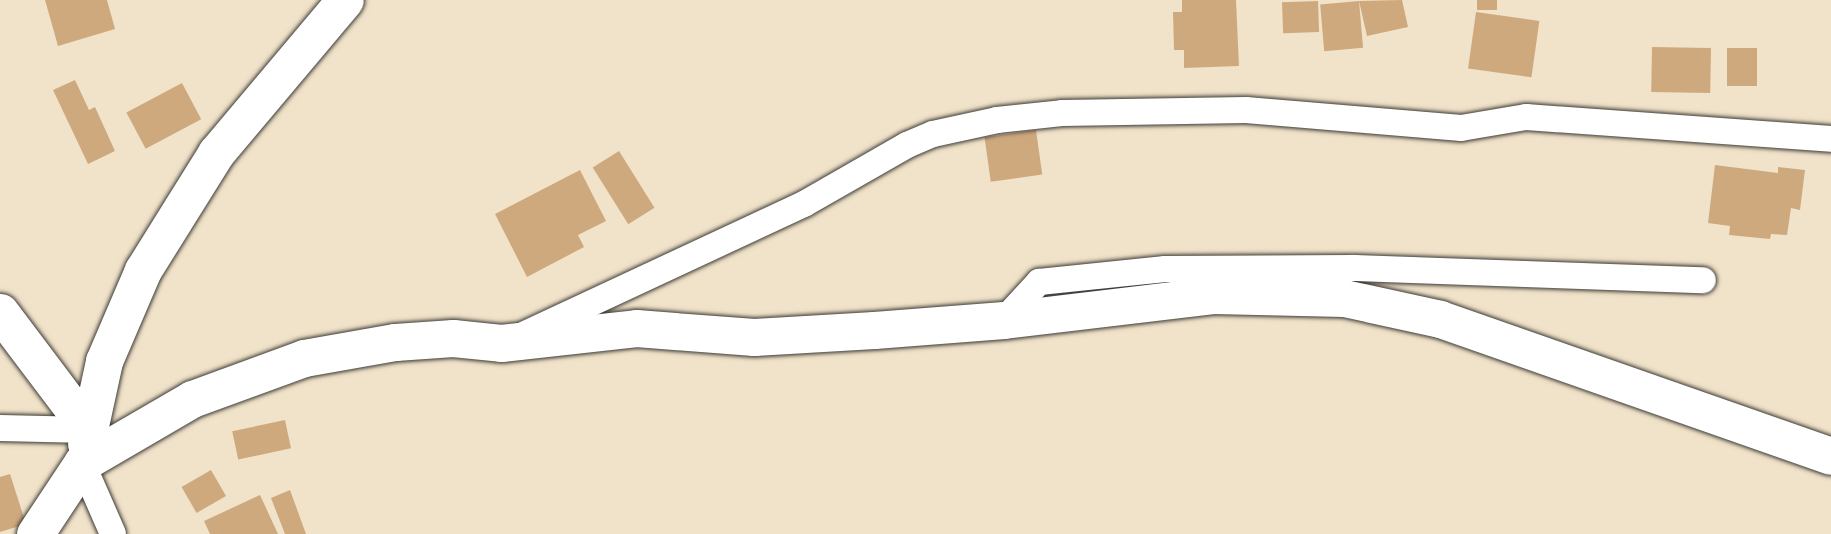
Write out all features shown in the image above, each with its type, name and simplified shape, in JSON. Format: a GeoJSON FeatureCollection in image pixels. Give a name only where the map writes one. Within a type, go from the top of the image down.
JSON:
{"type":"FeatureCollection","features":[{"type":"Feature","properties":{"kind":"main road"},"geometry":{"type":"LineString","coordinates":[[35,534],[86,446],[104,362],[143,270],[216,153],[312,33],[345,0]]}},
{"type":"Feature","properties":{"kind":"main road"},"geometry":{"type":"LineString","coordinates":[[86,446],[191,399],[304,358],[395,342],[453,338],[500,343],[636,328],[754,337],[1004,320],[1213,295],[1344,298],[1440,319],[1539,351],[1831,456]]}},
{"type":"Feature","properties":{"kind":"main road"},"geometry":{"type":"LineString","coordinates":[[0,312],[86,446]]}},
{"type":"Feature","properties":{"kind":"street"},"geometry":{"type":"LineString","coordinates":[[500,343],[742,234],[907,145],[933,134],[997,120],[1062,113],[1246,110],[1461,128],[1526,117],[1831,139]]}},
{"type":"Feature","properties":{"kind":"street"},"geometry":{"type":"LineString","coordinates":[[1004,320],[1039,282],[1164,269],[1354,268],[1703,280]]}},
{"type":"Feature","properties":{"kind":"street"},"geometry":{"type":"LineString","coordinates":[[0,428],[86,446],[113,534]]}},
{"type":"Feature","properties":{"kind":"building"},"geometry":{"type":"Polygon","coordinates":[[[45,0],[107,0],[115,29],[58,46],[45,0]]]}},
{"type":"Feature","properties":{"kind":"building"},"geometry":{"type":"Polygon","coordinates":[[[1182,0],[1236,0],[1239,66],[1184,68],[1184,50],[1174,50],[1173,12],[1182,12],[1182,0]]]}},
{"type":"Feature","properties":{"kind":"building"},"geometry":{"type":"Polygon","coordinates":[[[1402,0],[1408,27],[1367,36],[1359,1],[1402,0]]]}},
{"type":"Feature","properties":{"kind":"building"},"geometry":{"type":"Polygon","coordinates":[[[1477,0],[1497,0],[1497,10],[1477,10],[1477,0]]]}},
{"type":"Feature","properties":{"kind":"building"},"geometry":{"type":"Polygon","coordinates":[[[1318,1],[1319,32],[1283,33],[1282,2],[1318,1]]]}},
{"type":"Feature","properties":{"kind":"building"},"geometry":{"type":"Polygon","coordinates":[[[1359,1],[1363,48],[1324,51],[1320,4],[1359,1]]]}},
{"type":"Feature","properties":{"kind":"building"},"geometry":{"type":"Polygon","coordinates":[[[1476,12],[1539,21],[1531,77],[1468,68],[1476,12]]]}},
{"type":"Feature","properties":{"kind":"building"},"geometry":{"type":"Polygon","coordinates":[[[1652,47],[1711,48],[1710,93],[1651,92],[1652,47]]]}},
{"type":"Feature","properties":{"kind":"building"},"geometry":{"type":"Polygon","coordinates":[[[1727,48],[1757,48],[1757,86],[1727,86],[1727,48]]]}},
{"type":"Feature","properties":{"kind":"building"},"geometry":{"type":"Polygon","coordinates":[[[75,80],[89,110],[95,107],[115,151],[88,164],[53,90],[75,80]]]}},
{"type":"Feature","properties":{"kind":"building"},"geometry":{"type":"Polygon","coordinates":[[[182,83],[201,119],[146,149],[126,113],[182,83]]]}},
{"type":"Feature","properties":{"kind":"building"},"geometry":{"type":"Polygon","coordinates":[[[1036,130],[1042,175],[991,182],[985,137],[1036,130]]]}},
{"type":"Feature","properties":{"kind":"building"},"geometry":{"type":"Polygon","coordinates":[[[619,151],[655,208],[628,224],[593,167],[619,151]]]}},
{"type":"Feature","properties":{"kind":"building"},"geometry":{"type":"Polygon","coordinates":[[[1715,165],[1778,173],[1778,167],[1805,170],[1800,210],[1791,208],[1787,235],[1771,234],[1770,239],[1729,235],[1730,226],[1708,223],[1715,165]]]}},
{"type":"Feature","properties":{"kind":"building"},"geometry":{"type":"Polygon","coordinates":[[[580,170],[606,221],[578,235],[584,247],[527,277],[495,214],[580,170]]]}},
{"type":"Feature","properties":{"kind":"building"},"geometry":{"type":"Polygon","coordinates":[[[285,420],[291,448],[238,460],[232,431],[285,420]]]}},
{"type":"Feature","properties":{"kind":"building"},"geometry":{"type":"Polygon","coordinates":[[[211,470],[226,496],[197,513],[182,487],[211,470]]]}},
{"type":"Feature","properties":{"kind":"building"},"geometry":{"type":"Polygon","coordinates":[[[10,474],[26,524],[0,532],[0,477],[10,474]]]}},
{"type":"Feature","properties":{"kind":"building"},"geometry":{"type":"Polygon","coordinates":[[[290,490],[306,534],[285,534],[271,498],[290,490]]]}},
{"type":"Feature","properties":{"kind":"building"},"geometry":{"type":"Polygon","coordinates":[[[260,495],[278,534],[210,534],[204,521],[260,495]]]}}]}
